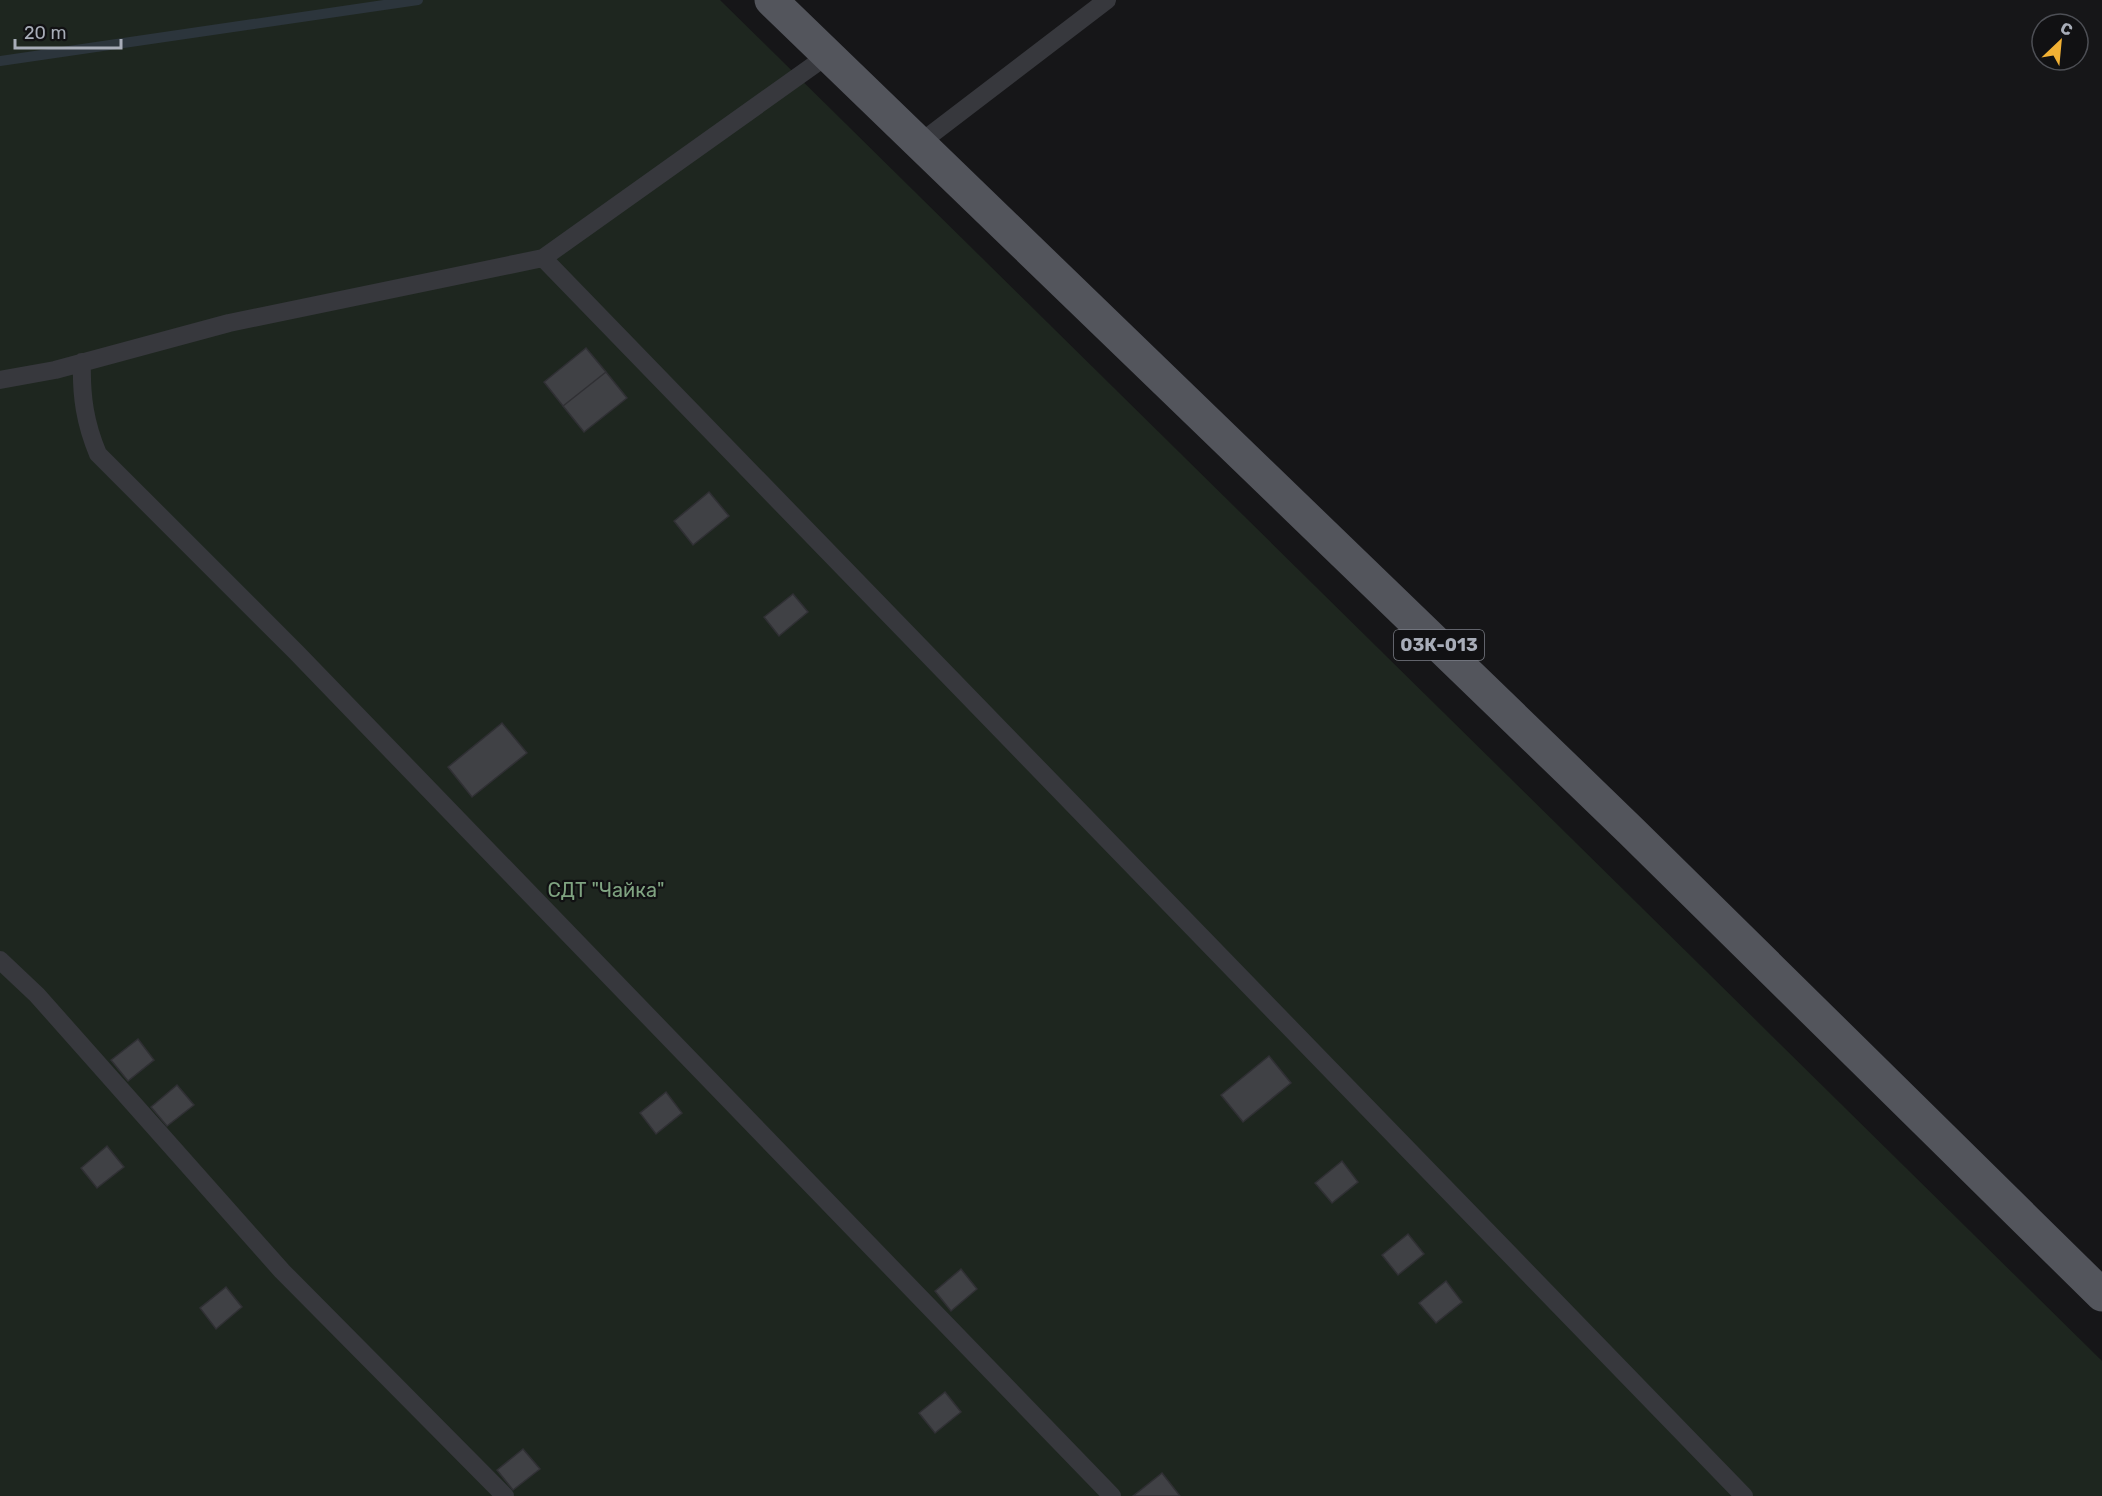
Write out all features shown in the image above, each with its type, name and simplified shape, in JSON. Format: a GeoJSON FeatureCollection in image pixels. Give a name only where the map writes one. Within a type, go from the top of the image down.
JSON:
{"type":"FeatureCollection","features":[{"type":"Feature","properties":{"kind":"main road","name":"03К-013"},"geometry":{"type":"LineString","coordinates":[[771,0],[1631,831],[2102,1295]]}},
{"type":"Feature","properties":{"kind":"lane"},"geometry":{"type":"LineString","coordinates":[[920,143],[1107,0]]}},
{"type":"Feature","properties":{"kind":"lane"},"geometry":{"type":"LineString","coordinates":[[0,380],[82,362],[230,323],[543,258],[828,55]]}},
{"type":"Feature","properties":{"kind":"lane"},"geometry":{"type":"LineString","coordinates":[[543,258],[1744,1496]]}},
{"type":"Feature","properties":{"kind":"lane"},"geometry":{"type":"LineString","coordinates":[[82,362],[83,407],[87,429],[98,454],[305,661],[1112,1496]]}},
{"type":"Feature","properties":{"kind":"lane"},"geometry":{"type":"LineString","coordinates":[[0,960],[37,995],[282,1271],[505,1496]]}},
{"type":"Feature","properties":{"kind":"green space","name":"СДТ \"Чайка\""},"geometry":{"type":"Polygon","coordinates":[[[0,0],[720,0],[2102,1361],[2102,1496],[0,1496],[0,0]]]}},
{"type":"Feature","properties":{"kind":"building"},"geometry":{"type":"Polygon","coordinates":[[[586,348],[606,372],[563,406],[544,382],[586,348]]]}},
{"type":"Feature","properties":{"kind":"building"},"geometry":{"type":"Polygon","coordinates":[[[606,372],[627,398],[584,432],[563,406],[606,372]]]}},
{"type":"Feature","properties":{"kind":"building"},"geometry":{"type":"Polygon","coordinates":[[[709,492],[729,516],[693,545],[674,521],[709,492]]]}},
{"type":"Feature","properties":{"kind":"building"},"geometry":{"type":"Polygon","coordinates":[[[793,594],[808,612],[779,636],[764,617],[793,594]]]}},
{"type":"Feature","properties":{"kind":"building"},"geometry":{"type":"Polygon","coordinates":[[[502,723],[527,753],[472,797],[448,767],[502,723]]]}},
{"type":"Feature","properties":{"kind":"building"},"geometry":{"type":"Polygon","coordinates":[[[138,1039],[154,1060],[128,1081],[111,1060],[138,1039]]]}},
{"type":"Feature","properties":{"kind":"building"},"geometry":{"type":"Polygon","coordinates":[[[1269,1056],[1291,1083],[1243,1122],[1221,1095],[1269,1056]]]}},
{"type":"Feature","properties":{"kind":"building"},"geometry":{"type":"Polygon","coordinates":[[[177,1085],[194,1105],[167,1126],[151,1107],[177,1085]]]}},
{"type":"Feature","properties":{"kind":"building"},"geometry":{"type":"Polygon","coordinates":[[[666,1092],[682,1113],[656,1134],[640,1113],[666,1092]]]}},
{"type":"Feature","properties":{"kind":"building"},"geometry":{"type":"Polygon","coordinates":[[[107,1146],[124,1167],[97,1188],[81,1168],[107,1146]]]}},
{"type":"Feature","properties":{"kind":"building"},"geometry":{"type":"Polygon","coordinates":[[[1342,1161],[1358,1182],[1332,1203],[1315,1183],[1342,1161]]]}},
{"type":"Feature","properties":{"kind":"building"},"geometry":{"type":"Polygon","coordinates":[[[1408,1234],[1424,1254],[1398,1275],[1382,1255],[1408,1234]]]}},
{"type":"Feature","properties":{"kind":"building"},"geometry":{"type":"Polygon","coordinates":[[[961,1269],[977,1289],[951,1311],[935,1291],[961,1269]]]}},
{"type":"Feature","properties":{"kind":"building"},"geometry":{"type":"Polygon","coordinates":[[[1446,1281],[1462,1302],[1436,1323],[1419,1303],[1446,1281]]]}},
{"type":"Feature","properties":{"kind":"building"},"geometry":{"type":"Polygon","coordinates":[[[226,1287],[242,1307],[216,1329],[200,1308],[226,1287]]]}},
{"type":"Feature","properties":{"kind":"building"},"geometry":{"type":"Polygon","coordinates":[[[945,1392],[961,1412],[935,1433],[919,1413],[945,1392]]]}},
{"type":"Feature","properties":{"kind":"building"},"geometry":{"type":"Polygon","coordinates":[[[523,1449],[540,1469],[513,1490],[497,1470],[523,1449]]]}},
{"type":"Feature","properties":{"kind":"building"},"geometry":{"type":"Polygon","coordinates":[[[1162,1473],[1180,1496],[1133,1496],[1162,1473]]]}},
{"type":"Feature","properties":{"kind":"waterway"},"geometry":{"type":"LineString","coordinates":[[0,61],[418,0]]}}]}
